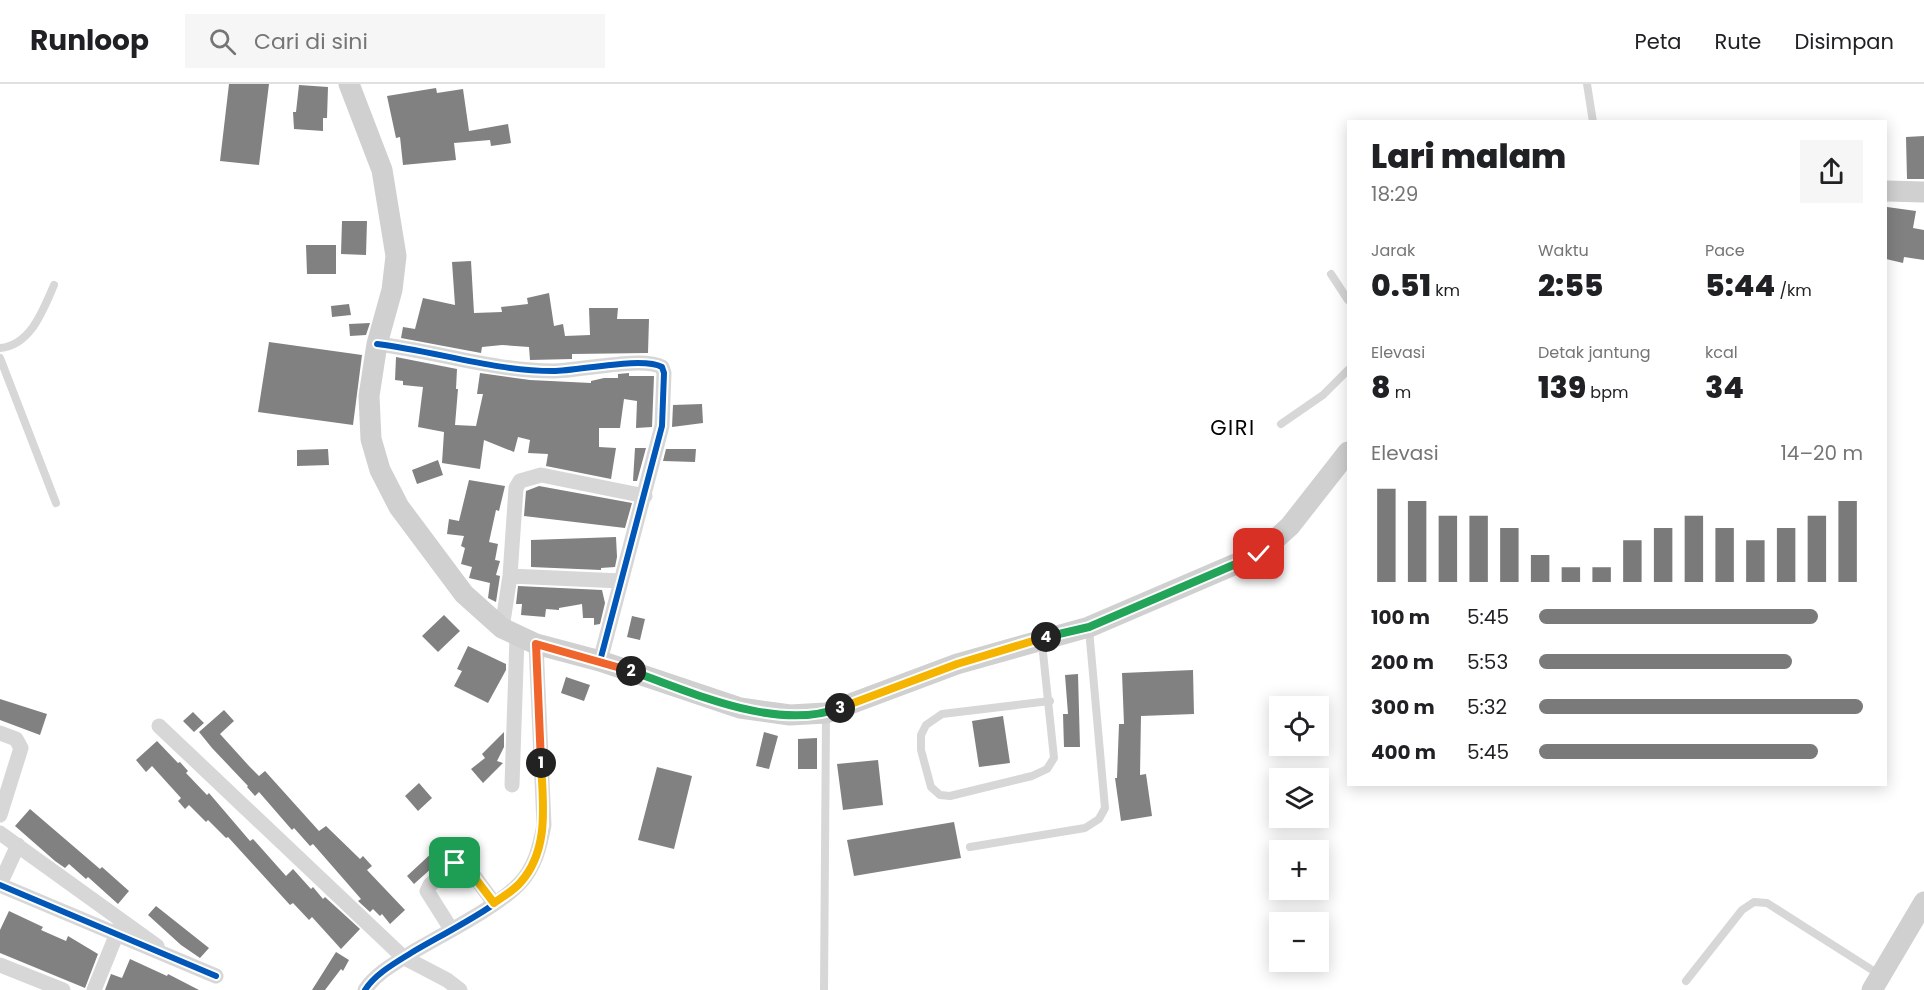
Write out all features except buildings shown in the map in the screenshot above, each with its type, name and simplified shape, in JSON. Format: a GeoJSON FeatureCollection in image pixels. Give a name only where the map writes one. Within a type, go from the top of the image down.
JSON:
{"type":"FeatureCollection","features":[{"type":"Feature","properties":{"kind":"main road"},"geometry":{"type":"LineString","coordinates":[[349,84],[382,170],[396,256],[392,290],[377,344],[369,396],[371,440],[380,470],[399,507],[464,594],[518,637],[600,661],[740,708],[790,715],[826,713],[957,664],[1042,638],[1089,627],[1259,554],[1290,526],[1347,453]]}},
{"type":"Feature","properties":{"kind":"main road"},"geometry":{"type":"LineString","coordinates":[[1887,191],[1924,192]]}},
{"type":"Feature","properties":{"kind":"main road"},"geometry":{"type":"LineString","coordinates":[[1877,983],[1924,902]]}},
{"type":"Feature","properties":{"kind":"street"},"geometry":{"type":"LineString","coordinates":[[377,344],[512,368],[554,371],[646,363],[656,363],[662,367],[664,373],[662,426],[600,661]]}},
{"type":"Feature","properties":{"kind":"street"},"geometry":{"type":"LineString","coordinates":[[365,990],[371,981],[404,957],[494,903],[519,884],[531,867],[539,846],[544,825],[510,576],[516,488],[520,481],[541,475],[645,496]]}},
{"type":"Feature","properties":{"kind":"street"},"geometry":{"type":"LineString","coordinates":[[510,576],[621,581]]}},
{"type":"Feature","properties":{"kind":"street"},"geometry":{"type":"LineString","coordinates":[[512,785],[518,637]]}},
{"type":"Feature","properties":{"kind":"street"},"geometry":{"type":"LineString","coordinates":[[159,726],[404,957],[443,985],[460,990]]}},
{"type":"Feature","properties":{"kind":"street"},"geometry":{"type":"LineString","coordinates":[[0,733],[20,743],[21,753],[0,815]]}},
{"type":"Feature","properties":{"kind":"street"},"geometry":{"type":"LineString","coordinates":[[0,833],[179,962]]}},
{"type":"Feature","properties":{"kind":"street"},"geometry":{"type":"LineString","coordinates":[[18,844],[0,884],[216,976]]}},
{"type":"Feature","properties":{"kind":"street"},"geometry":{"type":"LineString","coordinates":[[451,929],[429,898],[427,891],[430,885],[455,863],[465,865],[494,903]]}},
{"type":"Feature","properties":{"kind":"street"},"geometry":{"type":"LineString","coordinates":[[94,990],[122,920]]}},
{"type":"Feature","properties":{"kind":"street"},"geometry":{"type":"LineString","coordinates":[[0,965],[63,990]]}},
{"type":"Feature","properties":{"kind":"lane"},"geometry":{"type":"LineString","coordinates":[[1587,84],[1593,120]]}},
{"type":"Feature","properties":{"kind":"lane"},"geometry":{"type":"LineString","coordinates":[[1331,274],[1347,298]]}},
{"type":"Feature","properties":{"kind":"lane"},"geometry":{"type":"LineString","coordinates":[[0,348],[18,344],[28,333],[43,310],[54,285]]}},
{"type":"Feature","properties":{"kind":"lane"},"geometry":{"type":"LineString","coordinates":[[0,358],[56,503]]}},
{"type":"Feature","properties":{"kind":"lane"},"geometry":{"type":"LineString","coordinates":[[1281,424],[1323,395],[1347,371]]}},
{"type":"Feature","properties":{"kind":"lane"},"geometry":{"type":"LineString","coordinates":[[970,847],[1085,828],[1099,819],[1102,814],[1105,808],[1089,627]]}},
{"type":"Feature","properties":{"kind":"lane"},"geometry":{"type":"LineString","coordinates":[[1042,638],[1050,701],[1054,758],[1047,769],[1032,776],[950,796],[940,795],[931,787],[921,750],[921,735],[926,725],[942,714],[1050,701]]}},
{"type":"Feature","properties":{"kind":"lane"},"geometry":{"type":"LineString","coordinates":[[824,990],[826,713]]}},
{"type":"Feature","properties":{"kind":"lane"},"geometry":{"type":"LineString","coordinates":[[1686,981],[1742,909],[1754,902],[1767,903],[1877,983]]}},
{"type":"Feature","properties":{"kind":"cycle path"},"geometry":{"type":"LineString","coordinates":[[377,344],[531,370],[553,371],[626,363],[653,364],[662,367],[664,373],[662,426],[600,661]]}},
{"type":"Feature","properties":{"kind":"cycle path"},"geometry":{"type":"LineString","coordinates":[[365,990],[374,979],[392,965],[497,902],[525,878],[533,864],[544,825],[536,644]]}},
{"type":"Feature","properties":{"kind":"cycle path"},"geometry":{"type":"LineString","coordinates":[[0,885],[216,976]]}},
{"type":"Feature","properties":{"kind":"district","name":"GIRI"},"geometry":{"type":"Point","coordinates":[1233,427]}},
{"type":"Feature","properties":{"kind":"route"},"geometry":{"type":"LineString","coordinates":[[455,863],[465,865],[494,903],[519,884],[531,867],[539,846],[544,825],[536,644],[600,661],[740,708],[790,715],[826,713],[957,664],[1042,638],[1089,627],[1259,554]]}}]}
